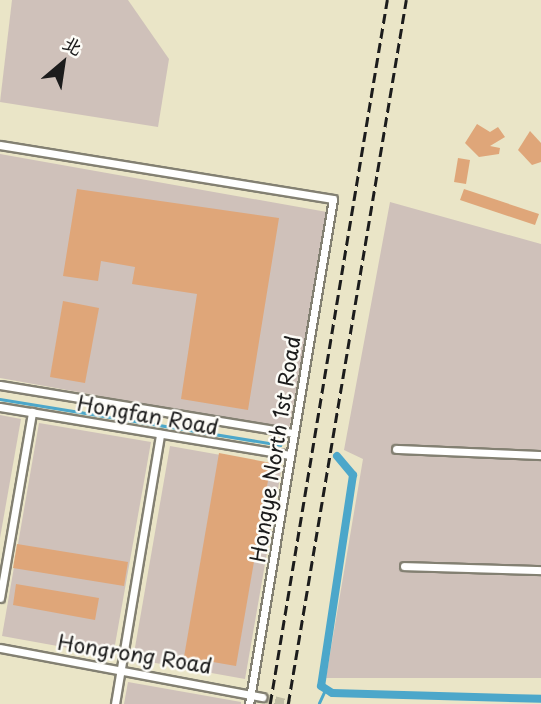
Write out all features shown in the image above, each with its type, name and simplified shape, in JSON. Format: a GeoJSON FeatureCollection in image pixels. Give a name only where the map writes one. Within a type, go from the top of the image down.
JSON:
{"type":"FeatureCollection","features":[{"type":"Feature","properties":{"kind":"street","name":"Hongye North 1st Road"},"geometry":{"type":"LineString","coordinates":[[0,145],[333,200],[249,704]]}},
{"type":"Feature","properties":{"kind":"street"},"geometry":{"type":"LineString","coordinates":[[0,385],[294,433]]}},
{"type":"Feature","properties":{"kind":"street","name":"Hongfan Road"},"geometry":{"type":"LineString","coordinates":[[0,407],[290,456]]}},
{"type":"Feature","properties":{"kind":"street"},"geometry":{"type":"LineString","coordinates":[[0,598],[32,412]]}},
{"type":"Feature","properties":{"kind":"street"},"geometry":{"type":"LineString","coordinates":[[115,704],[160,434]]}},
{"type":"Feature","properties":{"kind":"street"},"geometry":{"type":"LineString","coordinates":[[396,449],[541,455]]}},
{"type":"Feature","properties":{"kind":"street"},"geometry":{"type":"LineString","coordinates":[[404,566],[541,570]]}},
{"type":"Feature","properties":{"kind":"street","name":"Hongrong Road"},"geometry":{"type":"LineString","coordinates":[[0,649],[121,668],[262,697]]}},
{"type":"Feature","properties":{"kind":"shaded area"},"geometry":{"type":"Polygon","coordinates":[[[12,0],[128,0],[169,59],[158,127],[0,102],[12,0]]]}},
{"type":"Feature","properties":{"kind":"shaded area"},"geometry":{"type":"Polygon","coordinates":[[[0,154],[327,212],[289,430],[0,378],[0,154]]]}},
{"type":"Feature","properties":{"kind":"shaded area"},"geometry":{"type":"Polygon","coordinates":[[[390,202],[541,244],[541,678],[326,678],[363,459],[344,450],[390,202]]]}},
{"type":"Feature","properties":{"kind":"shaded area"},"geometry":{"type":"Polygon","coordinates":[[[0,415],[21,419],[0,538],[0,415]]]}},
{"type":"Feature","properties":{"kind":"shaded area"},"geometry":{"type":"Polygon","coordinates":[[[39,423],[151,442],[113,656],[2,636],[39,423]]]}},
{"type":"Feature","properties":{"kind":"shaded area"},"geometry":{"type":"Polygon","coordinates":[[[170,446],[282,466],[245,679],[133,659],[170,446]]]}},
{"type":"Feature","properties":{"kind":"shaded area"},"geometry":{"type":"Polygon","coordinates":[[[128,682],[241,702],[241,704],[124,704],[128,682]]]}},
{"type":"Feature","properties":{"kind":"building"},"geometry":{"type":"Polygon","coordinates":[[[477,124],[490,132],[498,127],[505,137],[490,146],[500,148],[499,154],[479,157],[465,143],[477,124]]]}},
{"type":"Feature","properties":{"kind":"building"},"geometry":{"type":"Polygon","coordinates":[[[530,131],[541,143],[541,162],[532,165],[518,150],[530,131]]]}},
{"type":"Feature","properties":{"kind":"building"},"geometry":{"type":"Polygon","coordinates":[[[458,158],[470,160],[466,184],[454,182],[458,158]]]}},
{"type":"Feature","properties":{"kind":"building"},"geometry":{"type":"Polygon","coordinates":[[[77,189],[279,218],[248,410],[181,399],[197,294],[132,284],[135,267],[101,261],[98,281],[63,276],[77,189]]]}},
{"type":"Feature","properties":{"kind":"building"},"geometry":{"type":"Polygon","coordinates":[[[464,189],[539,214],[535,225],[460,200],[464,189]]]}},
{"type":"Feature","properties":{"kind":"building"},"geometry":{"type":"Polygon","coordinates":[[[63,301],[99,308],[85,383],[50,377],[63,301]]]}},
{"type":"Feature","properties":{"kind":"building"},"geometry":{"type":"Polygon","coordinates":[[[219,453],[271,463],[236,666],[184,657],[219,453]]]}},
{"type":"Feature","properties":{"kind":"building"},"geometry":{"type":"Polygon","coordinates":[[[17,544],[128,562],[124,586],[13,568],[17,544]]]}},
{"type":"Feature","properties":{"kind":"building"},"geometry":{"type":"Polygon","coordinates":[[[16,584],[99,598],[95,620],[13,605],[16,584]]]}},
{"type":"Feature","properties":{"kind":"waterway"},"geometry":{"type":"LineString","coordinates":[[0,399],[280,445]]}},
{"type":"Feature","properties":{"kind":"waterway"},"geometry":{"type":"LineString","coordinates":[[337,456],[353,475],[321,686],[332,693],[541,699]]}},
{"type":"Feature","properties":{"kind":"waterway"},"geometry":{"type":"LineString","coordinates":[[319,703],[325,690]]}},
{"type":"Feature","properties":{"kind":"tunnel"},"geometry":{"type":"LineString","coordinates":[[262,697],[290,704]]}},
{"type":"Feature","properties":{"kind":"railway"},"geometry":{"type":"LineString","coordinates":[[270,704],[387,0]]}},
{"type":"Feature","properties":{"kind":"railway"},"geometry":{"type":"LineString","coordinates":[[288,704],[406,0]]}}]}
